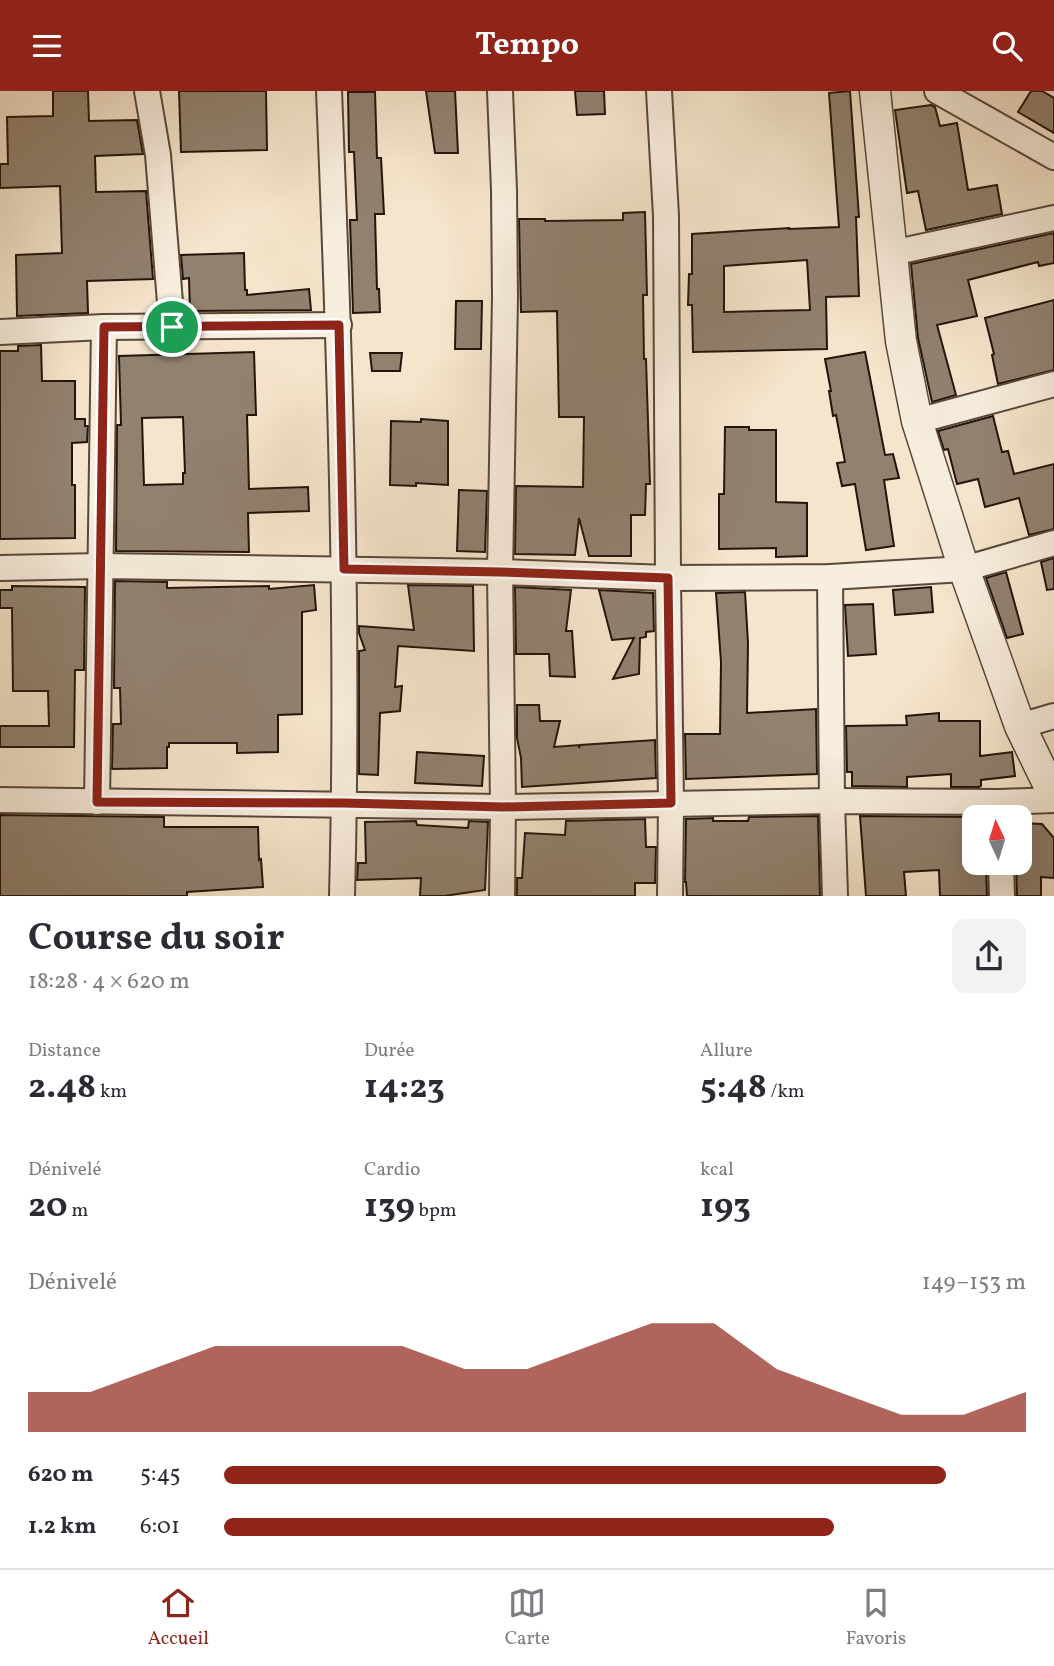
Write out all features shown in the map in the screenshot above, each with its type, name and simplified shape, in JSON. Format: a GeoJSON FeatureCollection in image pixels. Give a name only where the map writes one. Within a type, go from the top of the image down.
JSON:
{"type":"FeatureCollection","features":[{"type":"Feature","properties":{"kind":"street"},"geometry":{"type":"LineString","coordinates":[[147,91],[158,155],[172,327]]}},
{"type":"Feature","properties":{"kind":"street"},"geometry":{"type":"LineString","coordinates":[[329,91],[339,325],[344,569],[342,896]]}},
{"type":"Feature","properties":{"kind":"street"},"geometry":{"type":"LineString","coordinates":[[500,91],[505,297],[500,572],[502,896]]}},
{"type":"Feature","properties":{"kind":"street"},"geometry":{"type":"LineString","coordinates":[[659,91],[666,216],[670,896]]}},
{"type":"Feature","properties":{"kind":"street"},"geometry":{"type":"LineString","coordinates":[[875,91],[901,341],[916,421],[964,569],[1020,726],[1054,798],[1020,805]]}},
{"type":"Feature","properties":{"kind":"street"},"geometry":{"type":"LineString","coordinates":[[937,91],[1054,157]]}},
{"type":"Feature","properties":{"kind":"street"},"geometry":{"type":"LineString","coordinates":[[892,253],[1054,218]]}},
{"type":"Feature","properties":{"kind":"street"},"geometry":{"type":"LineString","coordinates":[[0,332],[104,327],[339,325]]}},
{"type":"Feature","properties":{"kind":"street"},"geometry":{"type":"LineString","coordinates":[[97,802],[104,327]]}},
{"type":"Feature","properties":{"kind":"street"},"geometry":{"type":"LineString","coordinates":[[916,421],[1054,384]]}},
{"type":"Feature","properties":{"kind":"street"},"geometry":{"type":"LineString","coordinates":[[0,568],[101,566],[500,572],[668,578],[830,577],[964,569],[1054,543]]}},
{"type":"Feature","properties":{"kind":"street"},"geometry":{"type":"LineString","coordinates":[[830,577],[835,896]]}},
{"type":"Feature","properties":{"kind":"street"},"geometry":{"type":"LineString","coordinates":[[1020,726],[1054,716]]}},
{"type":"Feature","properties":{"kind":"street"},"geometry":{"type":"LineString","coordinates":[[0,800],[503,807],[832,801],[962,807]]}},
{"type":"Feature","properties":{"kind":"street"},"geometry":{"type":"LineString","coordinates":[[1001,875],[1002,896]]}},
{"type":"Feature","properties":{"kind":"building"},"geometry":{"type":"Polygon","coordinates":[[[53,91],[88,91],[89,121],[137,120],[143,154],[95,156],[96,192],[146,191],[153,279],[87,281],[88,313],[17,316],[16,255],[62,253],[60,186],[0,188],[0,164],[8,164],[7,117],[53,116],[53,91]]]}},
{"type":"Feature","properties":{"kind":"building"},"geometry":{"type":"Polygon","coordinates":[[[179,91],[266,91],[267,150],[181,152],[179,91]]]}},
{"type":"Feature","properties":{"kind":"building"},"geometry":{"type":"Polygon","coordinates":[[[426,91],[455,91],[458,153],[435,153],[426,91]]]}},
{"type":"Feature","properties":{"kind":"building"},"geometry":{"type":"Polygon","coordinates":[[[575,91],[604,91],[605,114],[577,115],[575,91]]]}},
{"type":"Feature","properties":{"kind":"building"},"geometry":{"type":"Polygon","coordinates":[[[850,91],[859,217],[856,217],[859,296],[826,297],[827,349],[693,352],[692,305],[688,305],[689,274],[692,274],[692,234],[839,227],[829,93],[850,91]],[[807,260],[724,266],[724,312],[810,310],[807,260]]]}},
{"type":"Feature","properties":{"kind":"building"},"geometry":{"type":"Polygon","coordinates":[[[1031,91],[1042,91],[1054,98],[1054,133],[1018,112],[1031,91]]]}},
{"type":"Feature","properties":{"kind":"building"},"geometry":{"type":"Polygon","coordinates":[[[348,92],[375,92],[377,158],[381,158],[384,214],[375,214],[380,312],[353,313],[350,220],[357,220],[354,152],[349,152],[348,92]]]}},
{"type":"Feature","properties":{"kind":"building"},"geometry":{"type":"Polygon","coordinates":[[[931,105],[935,107],[940,126],[957,123],[968,190],[997,185],[1002,214],[926,230],[918,191],[907,193],[895,110],[931,105]]]}},
{"type":"Feature","properties":{"kind":"building"},"geometry":{"type":"Polygon","coordinates":[[[645,212],[647,295],[643,295],[644,359],[650,484],[646,484],[645,515],[631,515],[631,556],[589,556],[579,518],[575,555],[515,554],[516,486],[583,487],[584,417],[559,417],[557,311],[521,312],[519,219],[623,220],[623,213],[645,212]]]}},
{"type":"Feature","properties":{"kind":"building"},"geometry":{"type":"Polygon","coordinates":[[[1054,233],[1054,263],[1039,266],[1038,262],[968,280],[977,316],[937,325],[956,395],[932,402],[918,338],[911,264],[1054,233]]]}},
{"type":"Feature","properties":{"kind":"building"},"geometry":{"type":"Polygon","coordinates":[[[244,253],[247,295],[309,289],[311,310],[190,311],[189,278],[183,279],[181,255],[244,253]]]}},
{"type":"Feature","properties":{"kind":"building"},"geometry":{"type":"Polygon","coordinates":[[[1054,300],[1054,370],[998,384],[985,318],[1054,300]]]}},
{"type":"Feature","properties":{"kind":"building"},"geometry":{"type":"Polygon","coordinates":[[[456,301],[482,301],[481,349],[455,349],[456,301]]]}},
{"type":"Feature","properties":{"kind":"building"},"geometry":{"type":"Polygon","coordinates":[[[41,345],[42,381],[75,381],[75,419],[85,419],[85,426],[88,426],[87,442],[72,443],[75,538],[0,539],[0,351],[18,351],[18,346],[41,345]]]}},
{"type":"Feature","properties":{"kind":"building"},"geometry":{"type":"Polygon","coordinates":[[[254,352],[256,415],[247,415],[249,489],[308,487],[309,511],[248,513],[249,552],[116,551],[117,425],[121,425],[119,356],[254,352]],[[183,417],[142,418],[144,485],[183,484],[183,417]]]}},
{"type":"Feature","properties":{"kind":"building"},"geometry":{"type":"Polygon","coordinates":[[[865,352],[885,455],[893,454],[899,478],[884,480],[894,546],[866,550],[855,484],[842,486],[837,463],[845,462],[836,415],[833,416],[825,359],[865,352]]]}},
{"type":"Feature","properties":{"kind":"building"},"geometry":{"type":"Polygon","coordinates":[[[370,353],[402,353],[400,371],[372,371],[370,353]]]}},
{"type":"Feature","properties":{"kind":"building"},"geometry":{"type":"Polygon","coordinates":[[[993,416],[1002,452],[1008,451],[1014,474],[1054,464],[1054,529],[1029,535],[1019,498],[985,507],[978,479],[957,484],[948,449],[944,450],[938,431],[993,416]]]}},
{"type":"Feature","properties":{"kind":"building"},"geometry":{"type":"Polygon","coordinates":[[[421,419],[448,421],[448,485],[390,485],[391,421],[421,422],[421,419]]]}},
{"type":"Feature","properties":{"kind":"building"},"geometry":{"type":"Polygon","coordinates":[[[725,427],[776,430],[776,502],[807,503],[807,556],[776,557],[776,548],[719,549],[719,494],[724,494],[725,427]]]}},
{"type":"Feature","properties":{"kind":"building"},"geometry":{"type":"Polygon","coordinates":[[[459,490],[487,491],[485,552],[457,551],[459,490]]]}},
{"type":"Feature","properties":{"kind":"building"},"geometry":{"type":"Polygon","coordinates":[[[1054,558],[1054,589],[1047,590],[1041,562],[1054,558]]]}},
{"type":"Feature","properties":{"kind":"building"},"geometry":{"type":"Polygon","coordinates":[[[1006,572],[1023,634],[1007,638],[986,578],[1006,572]]]}},
{"type":"Feature","properties":{"kind":"building"},"geometry":{"type":"Polygon","coordinates":[[[115,581],[167,582],[167,588],[269,586],[269,589],[314,585],[316,610],[302,612],[302,714],[278,715],[278,752],[237,753],[237,743],[169,743],[167,768],[112,769],[113,724],[121,724],[120,688],[114,688],[115,581]]]}},
{"type":"Feature","properties":{"kind":"building"},"geometry":{"type":"Polygon","coordinates":[[[408,585],[473,586],[474,651],[398,646],[395,687],[402,686],[400,711],[380,713],[378,775],[359,774],[359,651],[365,650],[359,626],[414,630],[408,585]]]}},
{"type":"Feature","properties":{"kind":"building"},"geometry":{"type":"Polygon","coordinates":[[[12,586],[85,587],[84,670],[75,670],[74,747],[0,747],[0,726],[49,726],[48,691],[13,691],[12,608],[0,608],[0,590],[12,590],[12,586]]]}},
{"type":"Feature","properties":{"kind":"building"},"geometry":{"type":"Polygon","coordinates":[[[515,587],[571,590],[566,631],[572,631],[575,677],[550,676],[549,654],[516,654],[515,587]]]}},
{"type":"Feature","properties":{"kind":"building"},"geometry":{"type":"Polygon","coordinates":[[[931,587],[933,612],[895,615],[893,590],[931,587]]]}},
{"type":"Feature","properties":{"kind":"building"},"geometry":{"type":"Polygon","coordinates":[[[599,590],[653,593],[654,631],[646,632],[646,637],[640,638],[639,674],[613,679],[634,638],[612,640],[599,590]]]}},
{"type":"Feature","properties":{"kind":"building"},"geometry":{"type":"Polygon","coordinates":[[[745,592],[748,643],[747,713],[816,709],[817,774],[686,779],[685,734],[720,734],[721,662],[716,593],[745,592]]]}},
{"type":"Feature","properties":{"kind":"building"},"geometry":{"type":"Polygon","coordinates":[[[873,604],[876,654],[848,656],[845,605],[873,604]]]}},
{"type":"Feature","properties":{"kind":"building"},"geometry":{"type":"Polygon","coordinates":[[[517,705],[539,705],[540,721],[560,721],[554,747],[579,745],[579,748],[580,745],[655,740],[656,778],[522,787],[517,705]]]}},
{"type":"Feature","properties":{"kind":"building"},"geometry":{"type":"Polygon","coordinates":[[[939,713],[939,721],[980,721],[980,756],[1012,752],[1015,776],[981,780],[979,787],[951,787],[951,774],[907,777],[907,787],[852,786],[852,772],[847,772],[846,726],[907,725],[906,716],[939,713]]]}},
{"type":"Feature","properties":{"kind":"building"},"geometry":{"type":"Polygon","coordinates":[[[417,752],[484,756],[482,786],[415,783],[417,752]]]}},
{"type":"Feature","properties":{"kind":"building"},"geometry":{"type":"Polygon","coordinates":[[[0,815],[164,817],[164,827],[258,827],[263,887],[187,892],[187,896],[0,896],[0,815]]]}},
{"type":"Feature","properties":{"kind":"building"},"geometry":{"type":"Polygon","coordinates":[[[818,816],[820,896],[687,896],[686,819],[748,821],[749,817],[818,816]]]}},
{"type":"Feature","properties":{"kind":"building"},"geometry":{"type":"Polygon","coordinates":[[[860,816],[962,817],[962,875],[986,875],[987,896],[940,896],[939,870],[904,872],[906,896],[866,896],[860,816]]]}},
{"type":"Feature","properties":{"kind":"building"},"geometry":{"type":"Polygon","coordinates":[[[645,819],[646,847],[656,847],[655,883],[635,883],[635,896],[517,896],[517,878],[522,878],[525,833],[565,835],[566,821],[645,819]]]}},
{"type":"Feature","properties":{"kind":"building"},"geometry":{"type":"Polygon","coordinates":[[[416,821],[417,825],[468,828],[469,821],[488,822],[485,890],[444,896],[420,896],[421,878],[357,880],[358,863],[366,863],[365,822],[416,821]]]}},
{"type":"Feature","properties":{"kind":"building"},"geometry":{"type":"Polygon","coordinates":[[[1032,824],[1042,824],[1054,838],[1054,878],[1041,877],[1041,896],[1017,896],[1016,875],[1032,875],[1032,824]]]}},
{"type":"Feature","properties":{"kind":"route"},"geometry":{"type":"LineString","coordinates":[[339,325],[344,569],[668,578],[671,803],[503,807],[97,802],[104,327],[172,327],[339,325]]}}]}
